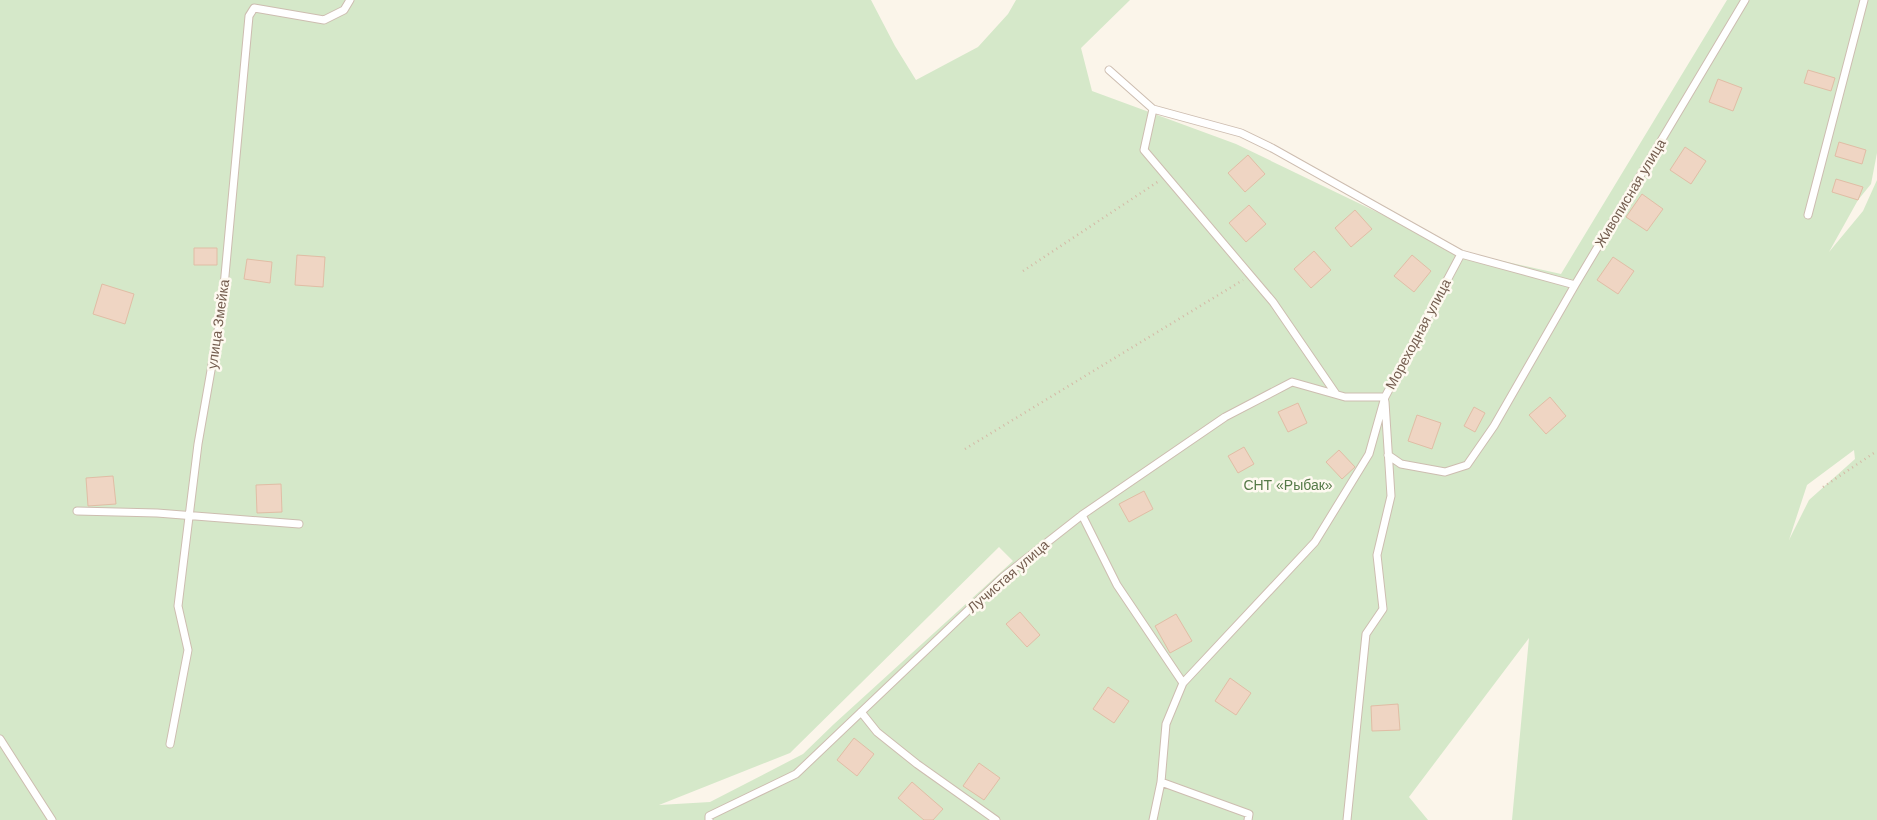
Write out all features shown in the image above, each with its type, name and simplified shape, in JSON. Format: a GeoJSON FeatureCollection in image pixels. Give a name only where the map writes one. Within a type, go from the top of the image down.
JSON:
{"type":"FeatureCollection","features":[{"type":"Feature","properties":{"kind":"lane","name":"улица Змейка"},"geometry":{"type":"LineString","coordinates":[[170,744],[188,650],[178,606],[198,444],[222,308],[249,16],[254,8],[324,20],[344,10],[350,0]]}},
{"type":"Feature","properties":{"kind":"lane","name":"Живописная улица"},"geometry":{"type":"LineString","coordinates":[[1388,455],[1401,464],[1445,472],[1467,465],[1494,426],[1575,285],[1745,0]]}},
{"type":"Feature","properties":{"kind":"lane"},"geometry":{"type":"LineString","coordinates":[[1808,215],[1864,0]]}},
{"type":"Feature","properties":{"kind":"lane"},"geometry":{"type":"LineString","coordinates":[[1109,70],[1153,109],[1241,133],[1272,148],[1461,254],[1575,285]]}},
{"type":"Feature","properties":{"kind":"lane"},"geometry":{"type":"LineString","coordinates":[[1153,109],[1144,150],[1278,310],[1336,394]]}},
{"type":"Feature","properties":{"kind":"lane","name":"Мореходная улица"},"geometry":{"type":"LineString","coordinates":[[1336,394],[1345,397],[1384,397],[1461,254]]}},
{"type":"Feature","properties":{"kind":"lane","name":"Лучистая улица"},"geometry":{"type":"LineString","coordinates":[[711,819],[796,774],[1003,577],[1082,515],[1225,417],[1292,382],[1336,394]]}},
{"type":"Feature","properties":{"kind":"lane"},"geometry":{"type":"LineString","coordinates":[[1347,820],[1366,634],[1383,609],[1377,555],[1391,496],[1384,397]]}},
{"type":"Feature","properties":{"kind":"lane"},"geometry":{"type":"LineString","coordinates":[[1153,820],[1161,782],[1166,724],[1183,683],[1315,542],[1369,454],[1384,397]]}},
{"type":"Feature","properties":{"kind":"lane"},"geometry":{"type":"LineString","coordinates":[[77,511],[189,515],[299,524]]}},
{"type":"Feature","properties":{"kind":"lane"},"geometry":{"type":"LineString","coordinates":[[1082,515],[1117,585],[1183,683]]}},
{"type":"Feature","properties":{"kind":"lane"},"geometry":{"type":"LineString","coordinates":[[861,712],[884,738],[996,820]]}},
{"type":"Feature","properties":{"kind":"lane"},"geometry":{"type":"LineString","coordinates":[[0,739],[52,820]]}},
{"type":"Feature","properties":{"kind":"lane"},"geometry":{"type":"LineString","coordinates":[[1161,782],[1249,814],[1248,820]]}},
{"type":"Feature","properties":{"kind":"path"},"geometry":{"type":"LineString","coordinates":[[1023,271],[1166,176]]}},
{"type":"Feature","properties":{"kind":"path"},"geometry":{"type":"LineString","coordinates":[[965,449],[1250,275]]}},
{"type":"Feature","properties":{"kind":"path"},"geometry":{"type":"LineString","coordinates":[[1823,488],[1877,452]]}},
{"type":"Feature","properties":{"kind":"green space","name":"СНТ «Рыбак»"},"geometry":{"type":"Polygon","coordinates":[[[0,0],[871,0],[895,46],[916,80],[978,47],[1008,14],[1016,0],[1130,0],[1081,48],[1092,91],[1236,144],[1458,251],[1561,274],[1727,0],[1877,0],[1877,153],[1871,184],[1858,200],[1829,252],[1863,211],[1877,180],[1877,820],[1512,820],[1529,638],[1409,797],[1428,820],[0,820],[0,0]],[[1854,450],[1807,485],[1789,540],[1809,500],[1855,459],[1854,450]],[[999,547],[790,753],[659,805],[710,802],[803,754],[1013,561],[999,547]]]}},
{"type":"Feature","properties":{"kind":"building"},"geometry":{"type":"Polygon","coordinates":[[[1808,70],[1835,78],[1831,91],[1804,83],[1808,70]]]}},
{"type":"Feature","properties":{"kind":"building"},"geometry":{"type":"Polygon","coordinates":[[[1718,79],[1742,88],[1733,111],[1709,102],[1718,79]]]}},
{"type":"Feature","properties":{"kind":"building"},"geometry":{"type":"Polygon","coordinates":[[[1839,142],[1866,150],[1862,164],[1835,156],[1839,142]]]}},
{"type":"Feature","properties":{"kind":"building"},"geometry":{"type":"Polygon","coordinates":[[[1685,147],[1706,161],[1691,184],[1670,170],[1685,147]]]}},
{"type":"Feature","properties":{"kind":"building"},"geometry":{"type":"Polygon","coordinates":[[[1248,155],[1265,174],[1245,192],[1228,173],[1248,155]]]}},
{"type":"Feature","properties":{"kind":"building"},"geometry":{"type":"Polygon","coordinates":[[[1836,179],[1863,187],[1858,200],[1832,192],[1836,179]]]}},
{"type":"Feature","properties":{"kind":"building"},"geometry":{"type":"Polygon","coordinates":[[[1642,194],[1663,209],[1647,231],[1626,217],[1642,194]]]}},
{"type":"Feature","properties":{"kind":"building"},"geometry":{"type":"Polygon","coordinates":[[[1249,205],[1266,224],[1246,242],[1229,223],[1249,205]]]}},
{"type":"Feature","properties":{"kind":"building"},"geometry":{"type":"Polygon","coordinates":[[[1355,210],[1372,229],[1351,247],[1335,228],[1355,210]]]}},
{"type":"Feature","properties":{"kind":"building"},"geometry":{"type":"Polygon","coordinates":[[[194,248],[217,248],[217,265],[194,265],[194,248]]]}},
{"type":"Feature","properties":{"kind":"building"},"geometry":{"type":"Polygon","coordinates":[[[1314,251],[1331,270],[1311,288],[1294,269],[1314,251]]]}},
{"type":"Feature","properties":{"kind":"building"},"geometry":{"type":"Polygon","coordinates":[[[297,255],[325,257],[323,287],[295,285],[297,255]]]}},
{"type":"Feature","properties":{"kind":"building"},"geometry":{"type":"Polygon","coordinates":[[[1412,255],[1431,271],[1414,292],[1394,276],[1412,255]]]}},
{"type":"Feature","properties":{"kind":"building"},"geometry":{"type":"Polygon","coordinates":[[[1613,257],[1634,271],[1618,294],[1597,280],[1613,257]]]}},
{"type":"Feature","properties":{"kind":"building"},"geometry":{"type":"Polygon","coordinates":[[[247,259],[272,262],[270,283],[244,279],[247,259]]]}},
{"type":"Feature","properties":{"kind":"building"},"geometry":{"type":"Polygon","coordinates":[[[102,284],[134,294],[125,324],[93,314],[102,284]]]}},
{"type":"Feature","properties":{"kind":"building"},"geometry":{"type":"Polygon","coordinates":[[[1550,397],[1566,416],[1546,434],[1529,415],[1550,397]]]}},
{"type":"Feature","properties":{"kind":"building"},"geometry":{"type":"Polygon","coordinates":[[[1298,403],[1307,423],[1288,432],[1278,412],[1298,403]]]}},
{"type":"Feature","properties":{"kind":"building"},"geometry":{"type":"Polygon","coordinates":[[[1474,407],[1485,413],[1475,432],[1464,426],[1474,407]]]}},
{"type":"Feature","properties":{"kind":"building"},"geometry":{"type":"Polygon","coordinates":[[[1417,415],[1441,423],[1432,449],[1408,441],[1417,415]]]}},
{"type":"Feature","properties":{"kind":"building"},"geometry":{"type":"Polygon","coordinates":[[[1244,447],[1254,464],[1238,473],[1228,456],[1244,447]]]}},
{"type":"Feature","properties":{"kind":"building"},"geometry":{"type":"Polygon","coordinates":[[[1339,450],[1355,467],[1342,479],[1326,462],[1339,450]]]}},
{"type":"Feature","properties":{"kind":"building"},"geometry":{"type":"Polygon","coordinates":[[[113,476],[116,504],[88,506],[86,478],[113,476]]]}},
{"type":"Feature","properties":{"kind":"building"},"geometry":{"type":"Polygon","coordinates":[[[281,484],[282,512],[257,513],[256,485],[281,484]]]}},
{"type":"Feature","properties":{"kind":"building"},"geometry":{"type":"Polygon","coordinates":[[[1144,491],[1153,509],[1129,522],[1119,504],[1144,491]]]}},
{"type":"Feature","properties":{"kind":"building"},"geometry":{"type":"Polygon","coordinates":[[[1020,612],[1040,635],[1027,647],[1006,624],[1020,612]]]}},
{"type":"Feature","properties":{"kind":"building"},"geometry":{"type":"Polygon","coordinates":[[[1176,614],[1192,641],[1170,653],[1155,626],[1176,614]]]}},
{"type":"Feature","properties":{"kind":"building"},"geometry":{"type":"Polygon","coordinates":[[[1230,678],[1251,693],[1236,715],[1215,701],[1230,678]]]}},
{"type":"Feature","properties":{"kind":"building"},"geometry":{"type":"Polygon","coordinates":[[[1108,687],[1129,701],[1114,723],[1093,709],[1108,687]]]}},
{"type":"Feature","properties":{"kind":"building"},"geometry":{"type":"Polygon","coordinates":[[[1398,704],[1400,730],[1372,731],[1371,706],[1398,704]]]}},
{"type":"Feature","properties":{"kind":"building"},"geometry":{"type":"Polygon","coordinates":[[[854,738],[874,754],[857,776],[837,760],[854,738]]]}},
{"type":"Feature","properties":{"kind":"building"},"geometry":{"type":"Polygon","coordinates":[[[979,763],[1000,778],[984,800],[963,786],[979,763]]]}},
{"type":"Feature","properties":{"kind":"building"},"geometry":{"type":"Polygon","coordinates":[[[912,782],[943,809],[933,820],[924,820],[898,798],[912,782]]]}}]}
